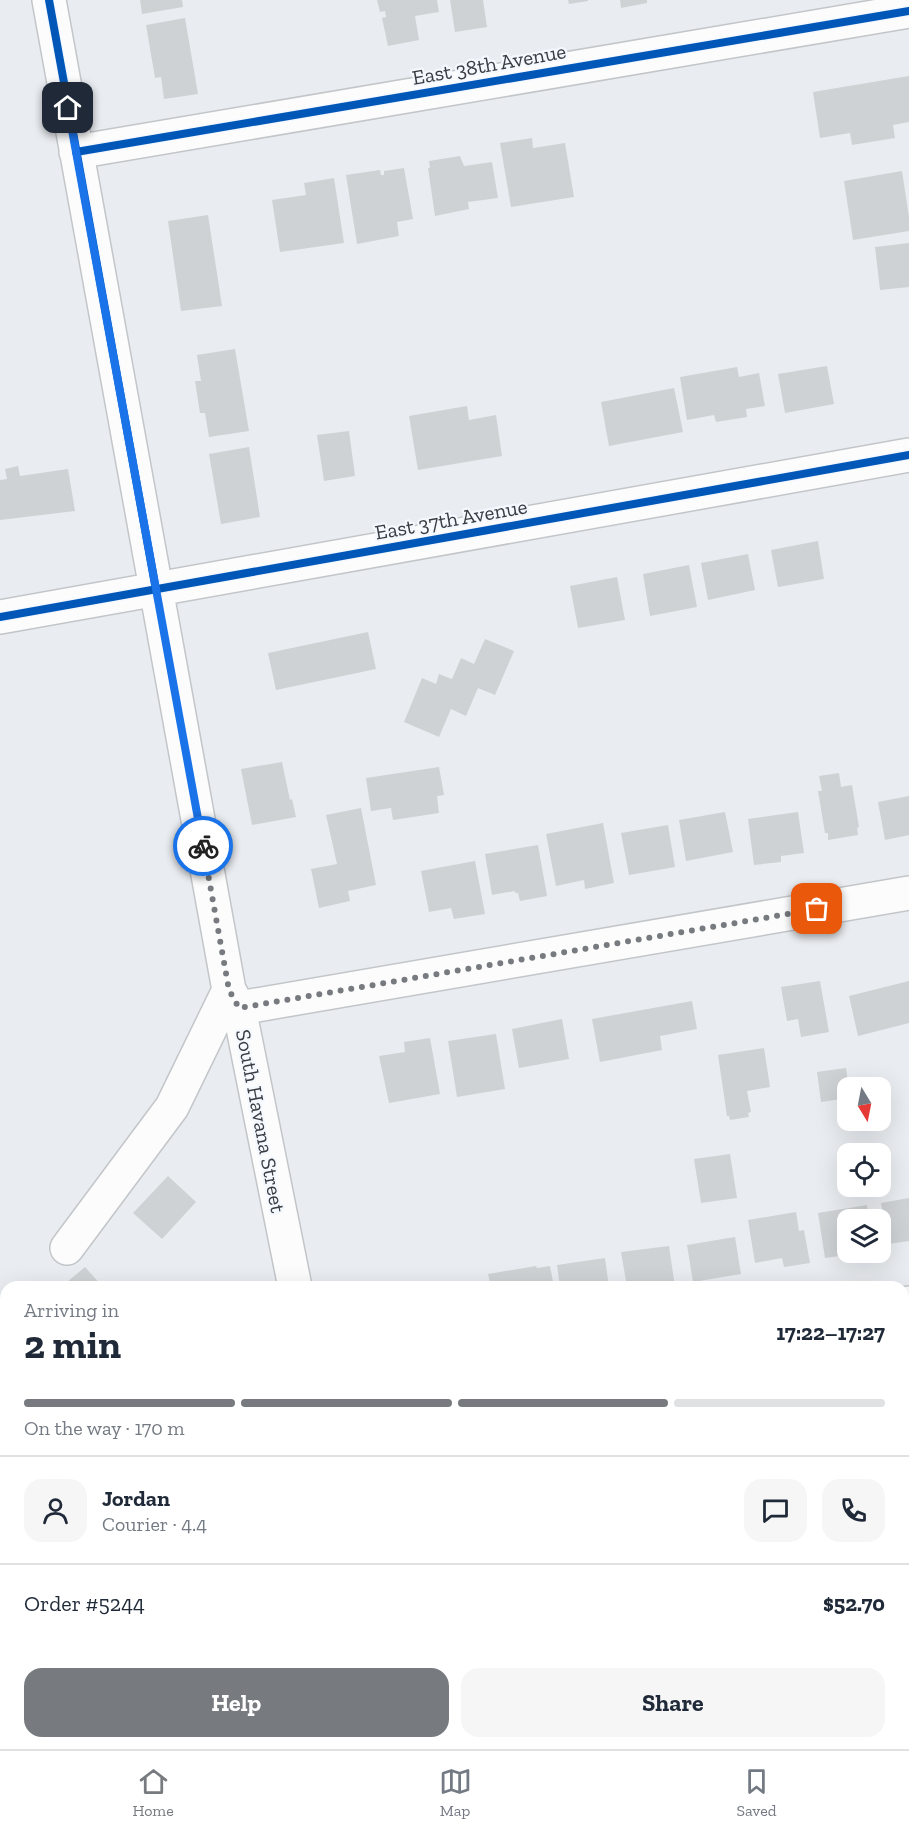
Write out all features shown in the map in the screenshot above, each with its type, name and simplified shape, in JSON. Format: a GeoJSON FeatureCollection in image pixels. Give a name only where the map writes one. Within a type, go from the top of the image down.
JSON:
{"type":"FeatureCollection","features":[{"type":"Feature","properties":{"kind":"street","name":"South Havana Street"},"geometry":{"type":"LineString","coordinates":[[49,0],[156,590],[234,999],[294,1281]]}},
{"type":"Feature","properties":{"kind":"street","name":"East 38th Avenue"},"geometry":{"type":"LineString","coordinates":[[76,152],[909,11]]}},
{"type":"Feature","properties":{"kind":"street","name":"East 37th Avenue"},"geometry":{"type":"LineString","coordinates":[[0,617],[909,455]]}},
{"type":"Feature","properties":{"kind":"street"},"geometry":{"type":"LineString","coordinates":[[67,1248],[172,1107],[234,999],[909,893]]}},
{"type":"Feature","properties":{"kind":"building"},"geometry":{"type":"Polygon","coordinates":[[[140,0],[182,0],[183,7],[142,14],[140,0]]]}},
{"type":"Feature","properties":{"kind":"building"},"geometry":{"type":"Polygon","coordinates":[[[377,0],[437,0],[439,12],[415,16],[419,40],[388,46],[382,18],[386,17],[385,11],[380,12],[377,0]]]}},
{"type":"Feature","properties":{"kind":"building"},"geometry":{"type":"Polygon","coordinates":[[[450,0],[483,0],[487,27],[455,32],[450,0]]]}},
{"type":"Feature","properties":{"kind":"building"},"geometry":{"type":"Polygon","coordinates":[[[568,0],[588,0],[588,1],[569,4],[568,0]]]}},
{"type":"Feature","properties":{"kind":"building"},"geometry":{"type":"Polygon","coordinates":[[[620,0],[647,0],[647,3],[621,8],[620,0]]]}},
{"type":"Feature","properties":{"kind":"building"},"geometry":{"type":"Polygon","coordinates":[[[185,18],[198,94],[164,99],[161,77],[155,78],[146,25],[185,18]]]}},
{"type":"Feature","properties":{"kind":"building"},"geometry":{"type":"Polygon","coordinates":[[[909,76],[909,122],[893,125],[895,138],[852,145],[850,133],[820,138],[813,92],[909,76]]]}},
{"type":"Feature","properties":{"kind":"building"},"geometry":{"type":"Polygon","coordinates":[[[532,138],[533,148],[565,143],[574,197],[511,207],[500,143],[532,138]]]}},
{"type":"Feature","properties":{"kind":"building"},"geometry":{"type":"Polygon","coordinates":[[[460,156],[464,166],[492,162],[498,198],[468,202],[469,209],[435,216],[429,161],[460,156]]]}},
{"type":"Feature","properties":{"kind":"building"},"geometry":{"type":"Polygon","coordinates":[[[404,168],[413,219],[397,222],[399,236],[357,244],[346,175],[380,170],[381,175],[384,175],[384,171],[404,168]]]}},
{"type":"Feature","properties":{"kind":"building"},"geometry":{"type":"Polygon","coordinates":[[[902,171],[909,231],[853,240],[844,181],[902,171]]]}},
{"type":"Feature","properties":{"kind":"building"},"geometry":{"type":"Polygon","coordinates":[[[334,178],[344,243],[280,252],[272,200],[306,195],[304,183],[334,178]]]}},
{"type":"Feature","properties":{"kind":"building"},"geometry":{"type":"Polygon","coordinates":[[[208,215],[222,306],[181,311],[168,221],[208,215]]]}},
{"type":"Feature","properties":{"kind":"building"},"geometry":{"type":"Polygon","coordinates":[[[909,243],[909,287],[880,290],[875,247],[909,243]]]}},
{"type":"Feature","properties":{"kind":"building"},"geometry":{"type":"Polygon","coordinates":[[[235,349],[249,431],[209,437],[205,413],[200,413],[195,381],[201,381],[197,355],[235,349]]]}},
{"type":"Feature","properties":{"kind":"building"},"geometry":{"type":"Polygon","coordinates":[[[827,366],[834,404],[785,413],[778,374],[827,366]]]}},
{"type":"Feature","properties":{"kind":"building"},"geometry":{"type":"Polygon","coordinates":[[[737,367],[739,377],[759,373],[765,406],[746,409],[747,417],[716,422],[714,415],[687,420],[680,377],[737,367]]]}},
{"type":"Feature","properties":{"kind":"building"},"geometry":{"type":"Polygon","coordinates":[[[674,388],[683,432],[609,446],[601,402],[674,388]]]}},
{"type":"Feature","properties":{"kind":"building"},"geometry":{"type":"Polygon","coordinates":[[[467,406],[469,420],[496,415],[502,456],[418,470],[409,416],[467,406]]]}},
{"type":"Feature","properties":{"kind":"building"},"geometry":{"type":"Polygon","coordinates":[[[349,431],[355,476],[324,481],[317,435],[349,431]]]}},
{"type":"Feature","properties":{"kind":"building"},"geometry":{"type":"Polygon","coordinates":[[[249,447],[260,517],[221,524],[209,454],[249,447]]]}},
{"type":"Feature","properties":{"kind":"building"},"geometry":{"type":"Polygon","coordinates":[[[18,466],[20,476],[68,469],[75,511],[0,520],[0,480],[7,479],[5,469],[18,466]]]}},
{"type":"Feature","properties":{"kind":"building"},"geometry":{"type":"Polygon","coordinates":[[[818,541],[824,579],[778,587],[771,550],[818,541]]]}},
{"type":"Feature","properties":{"kind":"building"},"geometry":{"type":"Polygon","coordinates":[[[748,554],[755,590],[708,600],[701,563],[748,554]]]}},
{"type":"Feature","properties":{"kind":"building"},"geometry":{"type":"Polygon","coordinates":[[[689,565],[697,607],[650,616],[643,574],[689,565]]]}},
{"type":"Feature","properties":{"kind":"building"},"geometry":{"type":"Polygon","coordinates":[[[617,577],[625,620],[578,628],[570,586],[617,577]]]}},
{"type":"Feature","properties":{"kind":"building"},"geometry":{"type":"Polygon","coordinates":[[[368,632],[376,669],[276,690],[268,653],[368,632]]]}},
{"type":"Feature","properties":{"kind":"building"},"geometry":{"type":"Polygon","coordinates":[[[485,639],[514,651],[495,695],[478,688],[466,716],[451,709],[439,737],[404,722],[422,678],[436,684],[439,674],[452,679],[461,658],[474,664],[485,639]]]}},
{"type":"Feature","properties":{"kind":"building"},"geometry":{"type":"Polygon","coordinates":[[[282,762],[296,817],[252,825],[241,769],[282,762]]]}},
{"type":"Feature","properties":{"kind":"building"},"geometry":{"type":"Polygon","coordinates":[[[439,767],[444,795],[437,796],[439,813],[393,820],[391,808],[371,811],[366,778],[439,767]]]}},
{"type":"Feature","properties":{"kind":"building"},"geometry":{"type":"Polygon","coordinates":[[[839,773],[841,787],[852,785],[859,827],[857,828],[858,835],[828,840],[818,791],[822,791],[819,776],[839,773]]]}},
{"type":"Feature","properties":{"kind":"building"},"geometry":{"type":"Polygon","coordinates":[[[909,796],[909,835],[885,840],[878,802],[909,796]]]}},
{"type":"Feature","properties":{"kind":"building"},"geometry":{"type":"Polygon","coordinates":[[[361,808],[376,885],[348,891],[350,901],[319,908],[311,869],[337,864],[326,815],[361,808]]]}},
{"type":"Feature","properties":{"kind":"building"},"geometry":{"type":"Polygon","coordinates":[[[725,812],[733,852],[686,861],[679,820],[725,812]]]}},
{"type":"Feature","properties":{"kind":"building"},"geometry":{"type":"Polygon","coordinates":[[[798,812],[804,853],[781,856],[781,862],[754,865],[748,819],[798,812]]]}},
{"type":"Feature","properties":{"kind":"building"},"geometry":{"type":"Polygon","coordinates":[[[603,823],[614,883],[585,889],[584,880],[556,886],[546,834],[603,823]]]}},
{"type":"Feature","properties":{"kind":"building"},"geometry":{"type":"Polygon","coordinates":[[[668,825],[675,867],[629,875],[621,833],[668,825]]]}},
{"type":"Feature","properties":{"kind":"building"},"geometry":{"type":"Polygon","coordinates":[[[538,845],[547,896],[520,901],[515,891],[492,895],[485,854],[538,845]]]}},
{"type":"Feature","properties":{"kind":"building"},"geometry":{"type":"Polygon","coordinates":[[[475,861],[485,914],[454,919],[451,908],[429,912],[421,871],[475,861]]]}},
{"type":"Feature","properties":{"kind":"building"},"geometry":{"type":"Polygon","coordinates":[[[820,981],[829,1032],[801,1037],[798,1019],[787,1021],[781,987],[820,981]]]}},
{"type":"Feature","properties":{"kind":"building"},"geometry":{"type":"Polygon","coordinates":[[[909,981],[909,1023],[858,1036],[849,996],[909,981]]]}},
{"type":"Feature","properties":{"kind":"building"},"geometry":{"type":"Polygon","coordinates":[[[692,1001],[697,1029],[660,1036],[662,1050],[600,1062],[592,1019],[692,1001]]]}},
{"type":"Feature","properties":{"kind":"building"},"geometry":{"type":"Polygon","coordinates":[[[562,1019],[569,1059],[519,1068],[512,1029],[562,1019]]]}},
{"type":"Feature","properties":{"kind":"building"},"geometry":{"type":"Polygon","coordinates":[[[496,1034],[505,1089],[457,1097],[448,1041],[496,1034]]]}},
{"type":"Feature","properties":{"kind":"building"},"geometry":{"type":"Polygon","coordinates":[[[430,1038],[440,1094],[389,1103],[379,1056],[405,1052],[404,1042],[430,1038]]]}},
{"type":"Feature","properties":{"kind":"building"},"geometry":{"type":"Polygon","coordinates":[[[764,1048],[770,1087],[747,1091],[751,1112],[748,1113],[749,1117],[730,1120],[727,1116],[718,1055],[764,1048]]]}},
{"type":"Feature","properties":{"kind":"building"},"geometry":{"type":"Polygon","coordinates":[[[846,1068],[847,1077],[837,1077],[837,1100],[821,1102],[817,1072],[846,1068]]]}},
{"type":"Feature","properties":{"kind":"building"},"geometry":{"type":"Polygon","coordinates":[[[730,1154],[737,1198],[701,1203],[694,1159],[730,1154]]]}},
{"type":"Feature","properties":{"kind":"building"},"geometry":{"type":"Polygon","coordinates":[[[168,1176],[196,1202],[162,1239],[133,1213],[168,1176]]]}},
{"type":"Feature","properties":{"kind":"building"},"geometry":{"type":"Polygon","coordinates":[[[909,1198],[909,1241],[891,1244],[891,1209],[882,1209],[881,1203],[909,1198]]]}},
{"type":"Feature","properties":{"kind":"building"},"geometry":{"type":"Polygon","coordinates":[[[867,1205],[868,1209],[842,1209],[867,1205]]]}},
{"type":"Feature","properties":{"kind":"building"},"geometry":{"type":"Polygon","coordinates":[[[837,1210],[837,1256],[825,1258],[818,1213],[837,1210]]]}},
{"type":"Feature","properties":{"kind":"building"},"geometry":{"type":"Polygon","coordinates":[[[796,1212],[799,1231],[804,1230],[810,1263],[784,1267],[782,1258],[755,1263],[748,1220],[796,1212]]]}},
{"type":"Feature","properties":{"kind":"building"},"geometry":{"type":"Polygon","coordinates":[[[735,1237],[741,1274],[693,1281],[687,1245],[735,1237]]]}},
{"type":"Feature","properties":{"kind":"building"},"geometry":{"type":"Polygon","coordinates":[[[669,1246],[674,1281],[626,1281],[621,1252],[669,1246]]]}},
{"type":"Feature","properties":{"kind":"building"},"geometry":{"type":"Polygon","coordinates":[[[605,1258],[608,1281],[559,1281],[557,1265],[605,1258]]]}},
{"type":"Feature","properties":{"kind":"building"},"geometry":{"type":"Polygon","coordinates":[[[550,1266],[553,1281],[490,1281],[488,1274],[550,1266]]]}},
{"type":"Feature","properties":{"kind":"building"},"geometry":{"type":"Polygon","coordinates":[[[85,1267],[98,1281],[68,1281],[85,1267]]]}},
{"type":"Feature","properties":{"kind":"cycle path"},"geometry":{"type":"LineString","coordinates":[[49,0],[156,590]]}},
{"type":"Feature","properties":{"kind":"cycle path"},"geometry":{"type":"LineString","coordinates":[[76,152],[909,11]]}},
{"type":"Feature","properties":{"kind":"cycle path"},"geometry":{"type":"LineString","coordinates":[[0,617],[909,455]]}},
{"type":"Feature","properties":{"kind":"way so far"},"geometry":{"type":"LineString","coordinates":[[203,846],[229,990],[239,1008],[817,909]]}},
{"type":"Feature","properties":{"kind":"route"},"geometry":{"type":"LineString","coordinates":[[68,108],[203,846]]}}]}
